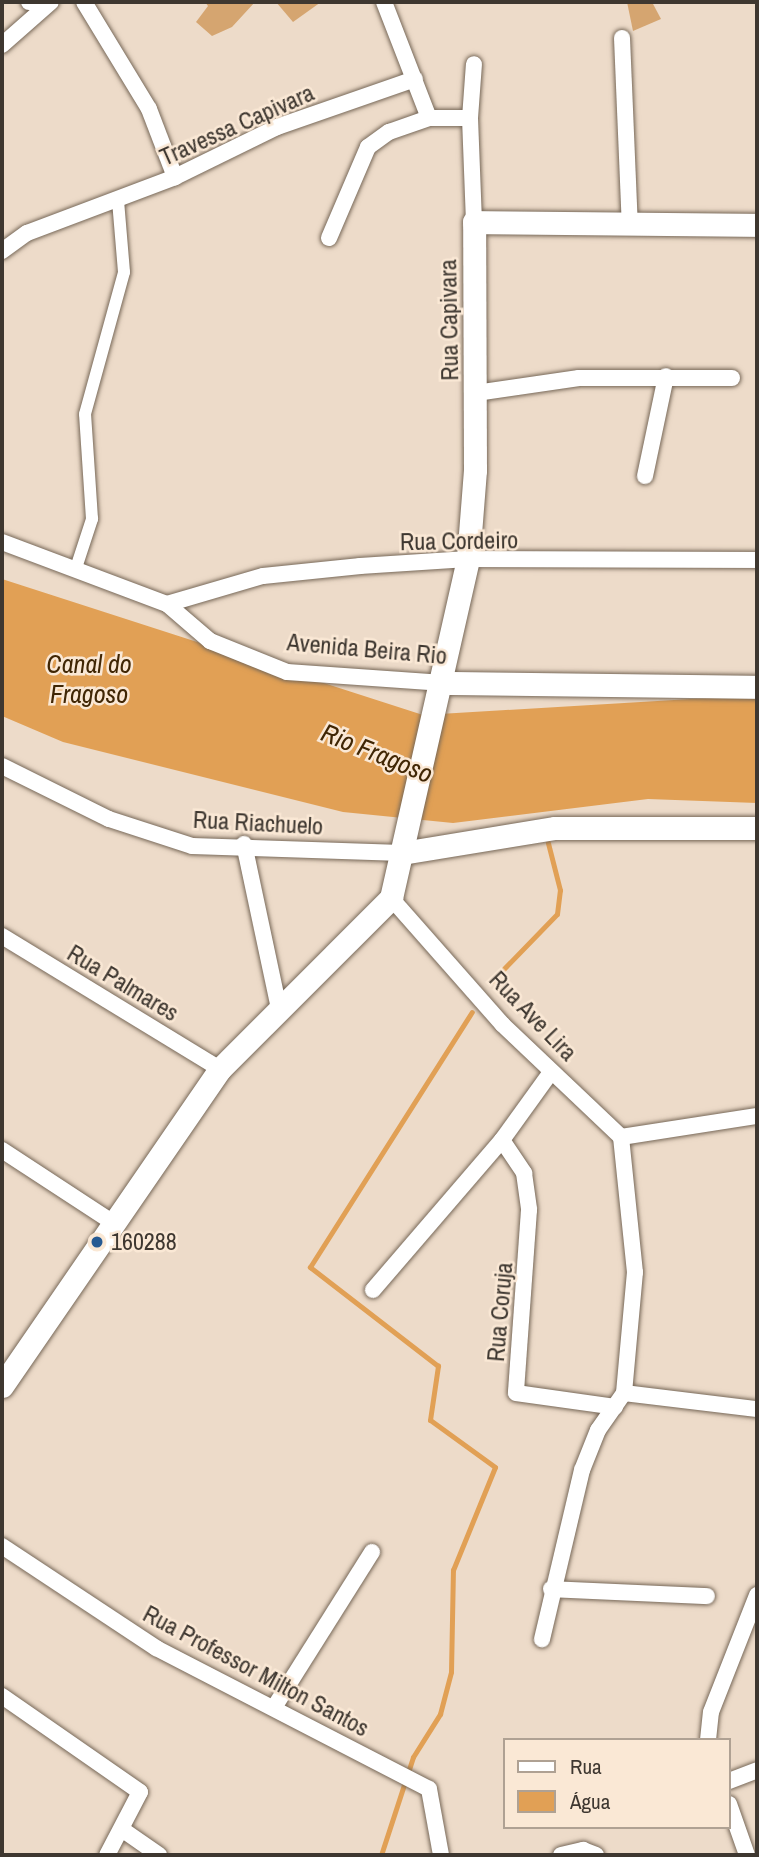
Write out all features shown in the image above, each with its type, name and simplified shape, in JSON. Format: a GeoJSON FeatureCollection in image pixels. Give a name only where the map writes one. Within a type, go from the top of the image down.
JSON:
{"type":"FeatureCollection","features":[{"type":"Feature","properties":{"kind":"main road"},"geometry":{"type":"LineString","coordinates":[[474,222],[630,227],[757,225]]}},
{"type":"Feature","properties":{"kind":"main road","name":"Rua Capivara"},"geometry":{"type":"LineString","coordinates":[[441,693],[468,559],[476,393],[474,222]]}},
{"type":"Feature","properties":{"kind":"main road","name":"Avenida Beira Rio"},"geometry":{"type":"LineString","coordinates":[[441,693],[757,687]]}},
{"type":"Feature","properties":{"kind":"main road"},"geometry":{"type":"LineString","coordinates":[[6,1373],[115,1224],[220,1069],[391,898],[441,693]]}},
{"type":"Feature","properties":{"kind":"main road"},"geometry":{"type":"LineString","coordinates":[[403,846],[555,828],[757,828]]}},
{"type":"Feature","properties":{"kind":"street"},"geometry":{"type":"LineString","coordinates":[[29,2],[40,2]]}},
{"type":"Feature","properties":{"kind":"street"},"geometry":{"type":"LineString","coordinates":[[2,45],[51,2]]}},
{"type":"Feature","properties":{"kind":"street"},"geometry":{"type":"LineString","coordinates":[[84,2],[149,109],[175,177]]}},
{"type":"Feature","properties":{"kind":"street"},"geometry":{"type":"LineString","coordinates":[[384,2],[429,118]]}},
{"type":"Feature","properties":{"kind":"street"},"geometry":{"type":"LineString","coordinates":[[622,38],[630,227]]}},
{"type":"Feature","properties":{"kind":"street","name":"Rua Capivara"},"geometry":{"type":"LineString","coordinates":[[474,64],[470,118],[474,222]]}},
{"type":"Feature","properties":{"kind":"street","name":"Travessa Capivara"},"geometry":{"type":"LineString","coordinates":[[2,251],[27,233],[118,201],[175,177],[276,127],[415,79]]}},
{"type":"Feature","properties":{"kind":"street"},"geometry":{"type":"LineString","coordinates":[[329,238],[368,147],[389,132],[429,118],[470,118]]}},
{"type":"Feature","properties":{"kind":"street"},"geometry":{"type":"LineString","coordinates":[[76,568],[92,519],[85,414],[124,272],[118,201]]}},
{"type":"Feature","properties":{"kind":"street"},"geometry":{"type":"LineString","coordinates":[[645,476],[666,376]]}},
{"type":"Feature","properties":{"kind":"street"},"geometry":{"type":"LineString","coordinates":[[476,393],[579,378],[732,378]]}},
{"type":"Feature","properties":{"kind":"street","name":"Avenida Beira Rio"},"geometry":{"type":"LineString","coordinates":[[2,542],[167,604],[210,641],[286,672],[441,693]]}},
{"type":"Feature","properties":{"kind":"street","name":"Rua Cordeiro"},"geometry":{"type":"LineString","coordinates":[[167,604],[263,576],[468,559],[757,560]]}},
{"type":"Feature","properties":{"kind":"street","name":"Rua Riachuelo"},"geometry":{"type":"LineString","coordinates":[[4,772],[134,828],[192,846],[403,846]]}},
{"type":"Feature","properties":{"kind":"street"},"geometry":{"type":"LineString","coordinates":[[244,844],[279,1008]]}},
{"type":"Feature","properties":{"kind":"street","name":"Rua Ave Lira"},"geometry":{"type":"LineString","coordinates":[[391,898],[551,1072],[621,1137]]}},
{"type":"Feature","properties":{"kind":"street","name":"Rua Palmares"},"geometry":{"type":"LineString","coordinates":[[2,936],[220,1069]]}},
{"type":"Feature","properties":{"kind":"street"},"geometry":{"type":"LineString","coordinates":[[373,1290],[502,1140],[551,1072]]}},
{"type":"Feature","properties":{"kind":"street"},"geometry":{"type":"LineString","coordinates":[[542,1639],[551,1589],[582,1470],[619,1400],[635,1272],[621,1137],[757,1116]]}},
{"type":"Feature","properties":{"kind":"street","name":"Rua Coruja"},"geometry":{"type":"LineString","coordinates":[[502,1140],[524,1173],[529,1210],[516,1393],[619,1400]]}},
{"type":"Feature","properties":{"kind":"street"},"geometry":{"type":"LineString","coordinates":[[2,1150],[115,1224]]}},
{"type":"Feature","properties":{"kind":"street"},"geometry":{"type":"LineString","coordinates":[[619,1400],[757,1409]]}},
{"type":"Feature","properties":{"kind":"street","name":"Rua Professor Milton Santos"},"geometry":{"type":"LineString","coordinates":[[2,1546],[156,1648],[275,1706],[420,1783],[433,1796],[441,1855]]}},
{"type":"Feature","properties":{"kind":"street"},"geometry":{"type":"LineString","coordinates":[[275,1706],[372,1552]]}},
{"type":"Feature","properties":{"kind":"street"},"geometry":{"type":"LineString","coordinates":[[551,1589],[707,1596]]}},
{"type":"Feature","properties":{"kind":"street"},"geometry":{"type":"LineString","coordinates":[[708,1738],[711,1713],[757,1595]]}},
{"type":"Feature","properties":{"kind":"street"},"geometry":{"type":"LineString","coordinates":[[2,1696],[137,1788],[138,1803],[107,1855]]}},
{"type":"Feature","properties":{"kind":"street"},"geometry":{"type":"LineString","coordinates":[[731,1780],[757,1770]]}},
{"type":"Feature","properties":{"kind":"street"},"geometry":{"type":"LineString","coordinates":[[731,1810],[747,1855]]}},
{"type":"Feature","properties":{"kind":"street"},"geometry":{"type":"LineString","coordinates":[[123,1830],[159,1855]]}},
{"type":"Feature","properties":{"kind":"street"},"geometry":{"type":"LineString","coordinates":[[561,1855],[583,1850],[596,1855]]}},
{"type":"Feature","properties":{"kind":"shaded area"},"geometry":{"type":"Polygon","coordinates":[[[205,2],[255,2],[232,27],[212,36],[196,22],[208,6],[205,2]]]}},
{"type":"Feature","properties":{"kind":"shaded area"},"geometry":{"type":"Polygon","coordinates":[[[276,2],[321,2],[293,22],[276,2]]]}},
{"type":"Feature","properties":{"kind":"shaded area"},"geometry":{"type":"Polygon","coordinates":[[[627,2],[652,2],[661,19],[633,31],[627,2]]]}},
{"type":"Feature","properties":{"kind":"water","name":"Canal do Fragoso"},"geometry":{"type":"Polygon","coordinates":[[[2,579],[423,715],[757,695],[757,803],[648,799],[453,823],[343,812],[63,742],[2,716],[2,579]]]}},
{"type":"Feature","properties":{"kind":"waterway"},"geometry":{"type":"LineString","coordinates":[[492,981],[557,914],[560,890],[548,843]]}},
{"type":"Feature","properties":{"kind":"waterway"},"geometry":{"type":"LineString","coordinates":[[381,1855],[413,1757],[440,1714],[451,1672],[453,1570],[495,1467],[430,1420],[438,1366],[310,1267],[472,1012]]}},
{"type":"Feature","properties":{"kind":"place","name":"160288"},"geometry":{"type":"Point","coordinates":[97,1242]}},
{"type":"Feature","properties":{"kind":"water label","name":"Rio Fragoso"},"geometry":{"type":"Point","coordinates":[377,753]}}]}
